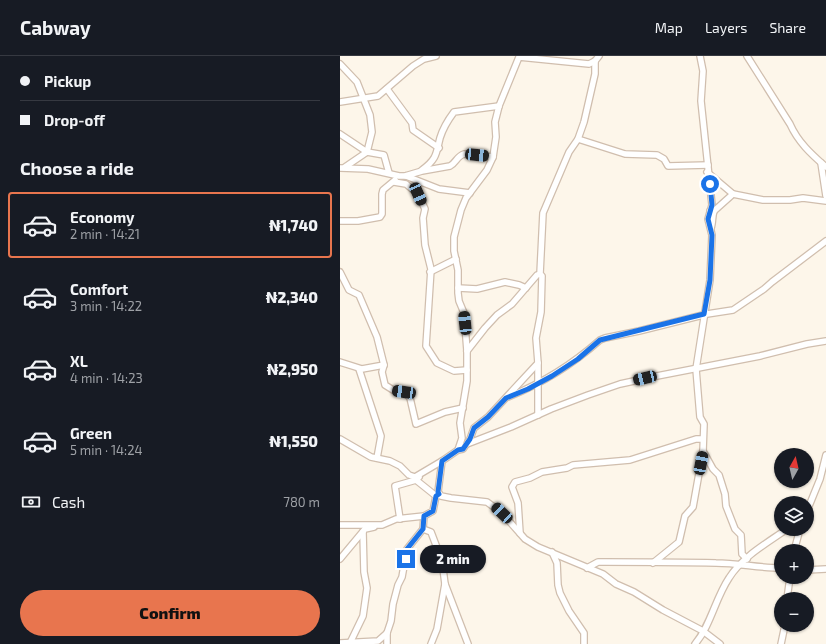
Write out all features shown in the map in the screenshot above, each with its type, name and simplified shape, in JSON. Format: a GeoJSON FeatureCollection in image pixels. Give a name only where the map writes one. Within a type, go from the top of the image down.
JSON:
{"type":"FeatureCollection","features":[{"type":"Feature","properties":{"kind":"street"},"geometry":{"type":"LineString","coordinates":[[340,102],[378,96],[424,59],[436,56]]}},
{"type":"Feature","properties":{"kind":"street"},"geometry":{"type":"LineString","coordinates":[[458,450],[462,438],[460,423],[467,370],[464,313],[459,301],[458,270],[454,237],[461,210],[470,193],[487,170],[493,157],[496,142],[495,122],[499,106],[517,56],[589,64],[595,61],[599,56]]}},
{"type":"Feature","properties":{"kind":"street"},"geometry":{"type":"LineString","coordinates":[[700,56],[703,71],[701,101],[712,211]]}},
{"type":"Feature","properties":{"kind":"street"},"geometry":{"type":"LineString","coordinates":[[747,56],[801,143],[826,167]]}},
{"type":"Feature","properties":{"kind":"street"},"geometry":{"type":"LineString","coordinates":[[538,415],[539,384],[536,338],[541,312],[542,276],[540,274],[543,213],[569,152],[578,139],[584,122],[595,74],[595,61]]}},
{"type":"Feature","properties":{"kind":"street"},"geometry":{"type":"LineString","coordinates":[[340,64],[354,78],[364,97],[370,115],[372,132],[367,152],[343,168]]}},
{"type":"Feature","properties":{"kind":"street"},"geometry":{"type":"LineString","coordinates":[[387,89],[412,123],[413,130],[439,148]]}},
{"type":"Feature","properties":{"kind":"street"},"geometry":{"type":"LineString","coordinates":[[422,170],[432,162],[439,148],[443,130],[448,119],[454,112],[499,106]]}},
{"type":"Feature","properties":{"kind":"street"},"geometry":{"type":"LineString","coordinates":[[340,134],[367,152],[384,155],[388,173]]}},
{"type":"Feature","properties":{"kind":"street"},"geometry":{"type":"LineString","coordinates":[[578,139],[625,154],[657,155],[664,159],[668,166],[708,165]]}},
{"type":"Feature","properties":{"kind":"street"},"geometry":{"type":"LineString","coordinates":[[340,221],[358,221],[380,217],[382,214],[383,190],[402,176],[422,170],[450,166],[454,164],[459,156],[464,154],[493,157]]}},
{"type":"Feature","properties":{"kind":"street"},"geometry":{"type":"LineString","coordinates":[[821,163],[826,196]]}},
{"type":"Feature","properties":{"kind":"street"},"geometry":{"type":"LineString","coordinates":[[701,166],[733,194],[763,200],[790,200],[803,198],[826,201]]}},
{"type":"Feature","properties":{"kind":"street"},"geometry":{"type":"LineString","coordinates":[[343,168],[368,169],[402,176],[439,189],[470,193]]}},
{"type":"Feature","properties":{"kind":"street"},"geometry":{"type":"LineString","coordinates":[[394,182],[406,184],[418,194],[425,210],[422,218],[430,272],[426,346],[437,363],[454,371],[467,370]]}},
{"type":"Feature","properties":{"kind":"street"},"geometry":{"type":"LineString","coordinates":[[653,563],[679,542],[685,516],[693,507],[703,451],[704,424],[700,417],[696,369],[710,280],[711,231],[708,219],[712,211],[733,194]]}},
{"type":"Feature","properties":{"kind":"street"},"geometry":{"type":"LineString","coordinates":[[506,398],[539,384],[552,376],[578,359],[600,340],[704,314],[729,311],[736,308],[764,289],[826,242]]}},
{"type":"Feature","properties":{"kind":"street"},"geometry":{"type":"LineString","coordinates":[[430,272],[456,259]]}},
{"type":"Feature","properties":{"kind":"street"},"geometry":{"type":"LineString","coordinates":[[340,272],[349,290],[357,294],[362,301],[377,337],[384,365],[382,372],[385,385],[393,390],[404,392],[410,398],[416,424],[445,412],[463,408]]}},
{"type":"Feature","properties":{"kind":"street"},"geometry":{"type":"LineString","coordinates":[[467,351],[497,315],[512,304],[537,275],[540,274]]}},
{"type":"Feature","properties":{"kind":"street"},"geometry":{"type":"LineString","coordinates":[[458,288],[477,289],[505,282],[526,288]]}},
{"type":"Feature","properties":{"kind":"street"},"geometry":{"type":"LineString","coordinates":[[467,444],[588,395],[620,384],[760,356],[826,340]]}},
{"type":"Feature","properties":{"kind":"street"},"geometry":{"type":"LineString","coordinates":[[340,362],[359,369],[384,365]]}},
{"type":"Feature","properties":{"kind":"street"},"geometry":{"type":"LineString","coordinates":[[340,439],[360,452],[377,458],[390,460],[400,466],[409,475],[415,477],[458,450],[463,449],[467,444],[474,428],[488,417],[538,363]]}},
{"type":"Feature","properties":{"kind":"street"},"geometry":{"type":"LineString","coordinates":[[359,369],[381,436],[377,458]]}},
{"type":"Feature","properties":{"kind":"street"},"geometry":{"type":"LineString","coordinates":[[520,534],[518,503],[512,487],[515,482],[530,478],[542,472],[567,468],[573,465],[630,460],[696,439],[703,439]]}},
{"type":"Feature","properties":{"kind":"street"},"geometry":{"type":"LineString","coordinates":[[703,451],[713,469],[719,475],[725,494],[726,506],[735,529],[741,535],[742,554],[747,559]]}},
{"type":"Feature","properties":{"kind":"street"},"geometry":{"type":"LineString","coordinates":[[813,496],[820,479],[826,455]]}},
{"type":"Feature","properties":{"kind":"street"},"geometry":{"type":"LineString","coordinates":[[340,559],[365,529],[400,519],[424,516],[433,511],[438,492],[442,461]]}},
{"type":"Feature","properties":{"kind":"street"},"geometry":{"type":"LineString","coordinates":[[400,519],[394,486],[416,480],[420,475]]}},
{"type":"Feature","properties":{"kind":"street"},"geometry":{"type":"LineString","coordinates":[[416,480],[437,495],[487,502],[502,513],[525,539],[602,574],[616,584],[634,592],[663,610],[704,631],[720,644]]}},
{"type":"Feature","properties":{"kind":"street"},"geometry":{"type":"LineString","coordinates":[[387,644],[387,633],[391,621],[396,592],[402,577],[407,549],[423,529],[424,516]]}},
{"type":"Feature","properties":{"kind":"street"},"geometry":{"type":"LineString","coordinates":[[340,525],[382,525]]}},
{"type":"Feature","properties":{"kind":"street"},"geometry":{"type":"LineString","coordinates":[[423,529],[431,532],[442,561],[445,584],[468,644]]}},
{"type":"Feature","properties":{"kind":"street"},"geometry":{"type":"LineString","coordinates":[[350,643],[363,616],[367,588],[364,572],[363,532]]}},
{"type":"Feature","properties":{"kind":"street"},"geometry":{"type":"LineString","coordinates":[[695,644],[704,631],[728,579],[740,564],[777,536]]}},
{"type":"Feature","properties":{"kind":"street"},"geometry":{"type":"LineString","coordinates":[[552,552],[557,563],[560,593],[584,633],[584,644]]}},
{"type":"Feature","properties":{"kind":"street"},"geometry":{"type":"LineString","coordinates":[[587,568],[598,562],[717,563],[774,568]]}},
{"type":"Feature","properties":{"kind":"street"},"geometry":{"type":"LineString","coordinates":[[814,570],[826,569]]}},
{"type":"Feature","properties":{"kind":"street"},"geometry":{"type":"LineString","coordinates":[[431,644],[437,629],[445,584]]}},
{"type":"Feature","properties":{"kind":"street"},"geometry":{"type":"LineString","coordinates":[[781,644],[784,632]]}},
{"type":"Feature","properties":{"kind":"street"},"geometry":{"type":"LineString","coordinates":[[340,643],[370,643],[378,641],[387,633]]}},
{"type":"Feature","properties":{"kind":"route"},"geometry":{"type":"LineString","coordinates":[[406,559],[407,549],[423,529],[424,516],[433,511],[436,496],[439,494],[442,461],[458,450],[463,449],[470,439],[474,428],[488,417],[506,398],[528,389],[552,376],[578,359],[600,340],[704,314],[710,280],[712,235],[708,219],[712,205],[710,184]]}}]}
